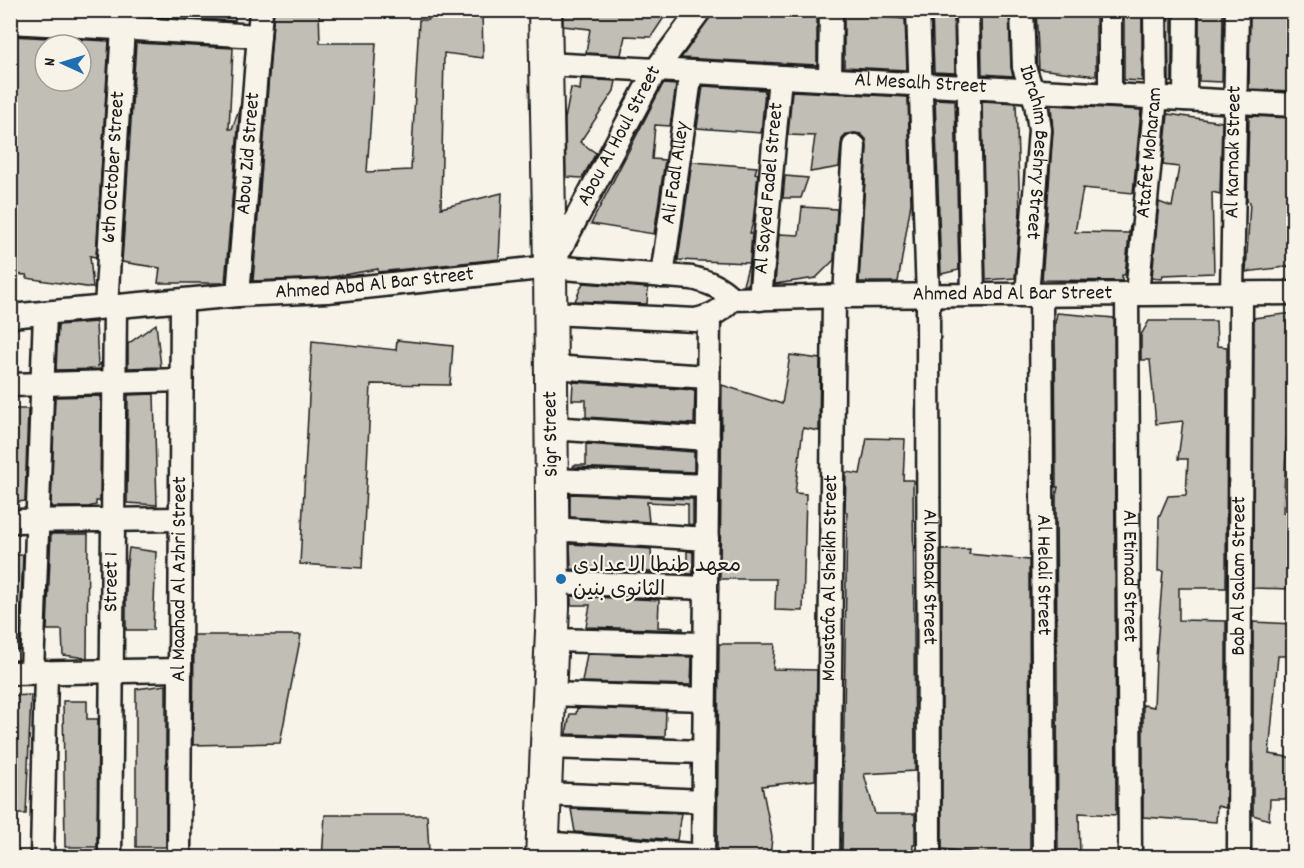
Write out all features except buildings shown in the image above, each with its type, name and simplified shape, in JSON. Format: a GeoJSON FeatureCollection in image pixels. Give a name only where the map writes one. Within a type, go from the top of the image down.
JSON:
{"type":"FeatureCollection","features":[{"type":"Feature","properties":{"kind":"main road","name":"Sigr Street"},"geometry":{"type":"LineString","coordinates":[[542,850],[553,640],[551,313],[545,10]]}},
{"type":"Feature","properties":{"kind":"street","name":"Abou Zid Street"},"geometry":{"type":"LineString","coordinates":[[238,295],[261,10]]}},
{"type":"Feature","properties":{"kind":"street","name":"Abou Al Houl Street"},"geometry":{"type":"LineString","coordinates":[[550,267],[655,71],[700,10]]}},
{"type":"Feature","properties":{"kind":"street"},"geometry":{"type":"LineString","coordinates":[[830,80],[831,10]]}},
{"type":"Feature","properties":{"kind":"street","name":"Al Masbak Street"},"geometry":{"type":"LineString","coordinates":[[918,10],[928,296],[929,858]]}},
{"type":"Feature","properties":{"kind":"street"},"geometry":{"type":"LineString","coordinates":[[967,10],[974,295]]}},
{"type":"Feature","properties":{"kind":"street","name":"Ibrahim Beshry Street"},"geometry":{"type":"LineString","coordinates":[[1023,10],[1024,67],[1039,117],[1040,130],[1034,295]]}},
{"type":"Feature","properties":{"kind":"street"},"geometry":{"type":"LineString","coordinates":[[1110,10],[1110,95]]}},
{"type":"Feature","properties":{"kind":"street","name":"Atafet Moharam"},"geometry":{"type":"LineString","coordinates":[[1132,294],[1156,97],[1155,10]]}},
{"type":"Feature","properties":{"kind":"street"},"geometry":{"type":"LineString","coordinates":[[1185,99],[1186,10]]}},
{"type":"Feature","properties":{"kind":"street","name":"Al Karnak Street"},"geometry":{"type":"LineString","coordinates":[[1237,10],[1237,293]]}},
{"type":"Feature","properties":{"kind":"street"},"geometry":{"type":"LineString","coordinates":[[10,22],[259,36]]}},
{"type":"Feature","properties":{"kind":"street","name":"6th October Street"},"geometry":{"type":"LineString","coordinates":[[110,307],[123,28]]}},
{"type":"Feature","properties":{"kind":"street","name":"Al Mesalh Street"},"geometry":{"type":"LineString","coordinates":[[546,64],[1293,105]]}},
{"type":"Feature","properties":{"kind":"street","name":"Ali Fadl Alley"},"geometry":{"type":"LineString","coordinates":[[662,276],[691,72]]}},
{"type":"Feature","properties":{"kind":"street","name":"Al Sayed Fadel Street"},"geometry":{"type":"LineString","coordinates":[[760,299],[780,77]]}},
{"type":"Feature","properties":{"kind":"street","name":"Moustafa Al Sheikh Street"},"geometry":{"type":"LineString","coordinates":[[828,858],[840,296],[854,146]]}},
{"type":"Feature","properties":{"kind":"street","name":"Ahmed Abd Al Bar Street"},"geometry":{"type":"LineString","coordinates":[[10,316],[238,295],[327,291],[550,267],[692,278],[714,284],[732,300],[840,296],[1293,293]]}},
{"type":"Feature","properties":{"kind":"street","name":"Bab Al Salam Street"},"geometry":{"type":"LineString","coordinates":[[1237,293],[1239,858]]}},
{"type":"Feature","properties":{"kind":"street","name":"Al Etimad Street"},"geometry":{"type":"LineString","coordinates":[[1130,858],[1132,294]]}},
{"type":"Feature","properties":{"kind":"street","name":"Al Helali Street"},"geometry":{"type":"LineString","coordinates":[[1034,295],[1044,858]]}},
{"type":"Feature","properties":{"kind":"street"},"geometry":{"type":"LineString","coordinates":[[551,313],[695,320],[709,317],[722,310],[732,300]]}},
{"type":"Feature","properties":{"kind":"street","name":"Al Maahad Al Azhri Street"},"geometry":{"type":"LineString","coordinates":[[179,858],[182,301]]}},
{"type":"Feature","properties":{"kind":"street","name":"Street 1"},"geometry":{"type":"LineString","coordinates":[[110,307],[114,382],[110,858]]}},
{"type":"Feature","properties":{"kind":"street"},"geometry":{"type":"LineString","coordinates":[[42,858],[29,673],[45,313]]}},
{"type":"Feature","properties":{"kind":"street"},"geometry":{"type":"LineString","coordinates":[[542,850],[704,857],[704,644],[709,317]]}},
{"type":"Feature","properties":{"kind":"street"},"geometry":{"type":"LineString","coordinates":[[551,367],[708,377]]}},
{"type":"Feature","properties":{"kind":"street"},"geometry":{"type":"LineString","coordinates":[[10,385],[181,380]]}},
{"type":"Feature","properties":{"kind":"street"},"geometry":{"type":"LineString","coordinates":[[552,428],[708,439]]}},
{"type":"Feature","properties":{"kind":"street"},"geometry":{"type":"LineString","coordinates":[[552,480],[707,486]]}},
{"type":"Feature","properties":{"kind":"street"},"geometry":{"type":"LineString","coordinates":[[10,521],[181,519]]}},
{"type":"Feature","properties":{"kind":"street"},"geometry":{"type":"LineString","coordinates":[[553,529],[707,539]]}},
{"type":"Feature","properties":{"kind":"street"},"geometry":{"type":"LineString","coordinates":[[553,582],[706,588]]}},
{"type":"Feature","properties":{"kind":"street"},"geometry":{"type":"LineString","coordinates":[[553,640],[704,644]]}},
{"type":"Feature","properties":{"kind":"street"},"geometry":{"type":"LineString","coordinates":[[29,673],[180,670]]}},
{"type":"Feature","properties":{"kind":"street"},"geometry":{"type":"LineString","coordinates":[[550,694],[704,699]]}},
{"type":"Feature","properties":{"kind":"street"},"geometry":{"type":"LineString","coordinates":[[547,747],[704,752]]}},
{"type":"Feature","properties":{"kind":"street"},"geometry":{"type":"LineString","coordinates":[[545,794],[704,801]]}},
{"type":"Feature","properties":{"kind":"place","name":"معهد طنطا الاعدادى الثانوى بنين"},"geometry":{"type":"Point","coordinates":[561,579]}}]}
